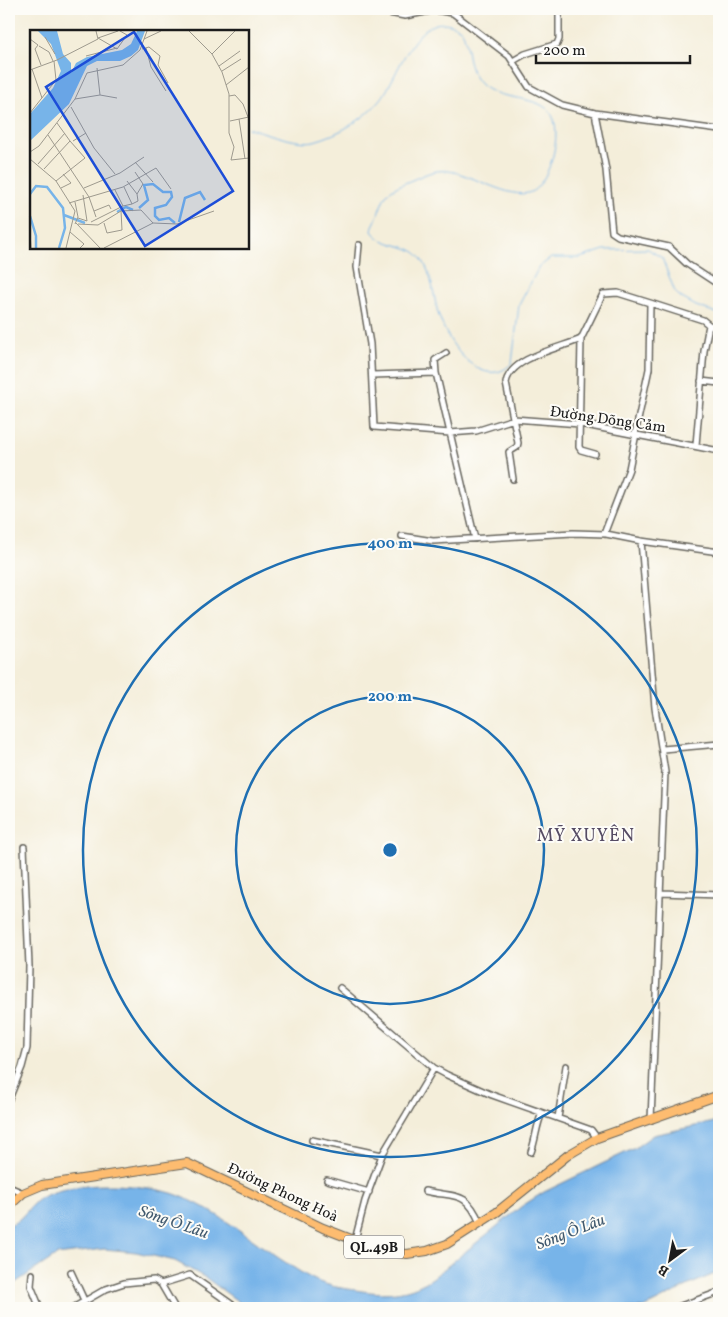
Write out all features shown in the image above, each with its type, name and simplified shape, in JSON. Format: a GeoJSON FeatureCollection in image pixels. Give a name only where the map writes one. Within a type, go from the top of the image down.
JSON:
{"type":"FeatureCollection","features":[{"type":"Feature","properties":{"kind":"main road","name":"Đường Phong Hoà"},"geometry":{"type":"LineString","coordinates":[[9,1206],[23,1194],[42,1185],[187,1163],[323,1228],[387,1252],[407,1254],[427,1252],[447,1244],[480,1223],[568,1155],[598,1138],[719,1095]]}},
{"type":"Feature","properties":{"kind":"street"},"geometry":{"type":"LineString","coordinates":[[367,9],[405,16],[435,10],[453,12],[513,61],[531,88],[555,102],[595,113],[719,130]]}},
{"type":"Feature","properties":{"kind":"street"},"geometry":{"type":"LineString","coordinates":[[513,61],[525,54],[557,44],[559,39],[559,9]]}},
{"type":"Feature","properties":{"kind":"street"},"geometry":{"type":"LineString","coordinates":[[595,113],[606,170],[612,232],[618,236],[669,247],[687,264],[719,286]]}},
{"type":"Feature","properties":{"kind":"street"},"geometry":{"type":"LineString","coordinates":[[359,245],[357,267],[366,315],[372,375],[436,373]]}},
{"type":"Feature","properties":{"kind":"street"},"geometry":{"type":"LineString","coordinates":[[595,454],[579,449],[581,339],[603,294],[618,294],[650,303],[703,320],[709,325],[719,328]]}},
{"type":"Feature","properties":{"kind":"street"},"geometry":{"type":"LineString","coordinates":[[604,534],[629,469],[649,369],[650,303]]}},
{"type":"Feature","properties":{"kind":"street"},"geometry":{"type":"LineString","coordinates":[[696,445],[701,381],[709,325]]}},
{"type":"Feature","properties":{"kind":"street"},"geometry":{"type":"LineString","coordinates":[[513,479],[509,452],[517,445],[506,383],[509,376],[531,356],[581,339]]}},
{"type":"Feature","properties":{"kind":"street"},"geometry":{"type":"LineString","coordinates":[[446,353],[436,360],[436,373],[475,538]]}},
{"type":"Feature","properties":{"kind":"street","name":"Đường Dõng Cảm"},"geometry":{"type":"LineString","coordinates":[[372,375],[374,427],[450,433],[476,431],[514,420],[580,424],[696,445],[719,451]]}},
{"type":"Feature","properties":{"kind":"street"},"geometry":{"type":"LineString","coordinates":[[701,381],[719,383]]}},
{"type":"Feature","properties":{"kind":"street"},"geometry":{"type":"LineString","coordinates":[[402,536],[433,541],[604,534],[719,552]]}},
{"type":"Feature","properties":{"kind":"street"},"geometry":{"type":"LineString","coordinates":[[641,541],[655,708],[663,749],[665,776],[650,1120]]}},
{"type":"Feature","properties":{"kind":"street"},"geometry":{"type":"LineString","coordinates":[[663,749],[719,744]]}},
{"type":"Feature","properties":{"kind":"street"},"geometry":{"type":"LineString","coordinates":[[9,1099],[28,1048],[29,966],[24,847]]}},
{"type":"Feature","properties":{"kind":"street"},"geometry":{"type":"LineString","coordinates":[[660,893],[719,895]]}},
{"type":"Feature","properties":{"kind":"street"},"geometry":{"type":"LineString","coordinates":[[340,988],[434,1068],[469,1086],[591,1130],[598,1138]]}},
{"type":"Feature","properties":{"kind":"street"},"geometry":{"type":"LineString","coordinates":[[558,1118],[566,1066]]}},
{"type":"Feature","properties":{"kind":"street"},"geometry":{"type":"LineString","coordinates":[[355,1240],[382,1155],[434,1068]]}},
{"type":"Feature","properties":{"kind":"street"},"geometry":{"type":"LineString","coordinates":[[531,1152],[535,1140],[535,1127],[542,1113]]}},
{"type":"Feature","properties":{"kind":"street"},"geometry":{"type":"LineString","coordinates":[[312,1140],[382,1155]]}},
{"type":"Feature","properties":{"kind":"street"},"geometry":{"type":"LineString","coordinates":[[327,1180],[369,1192]]}},
{"type":"Feature","properties":{"kind":"street"},"geometry":{"type":"LineString","coordinates":[[9,1187],[23,1194]]}},
{"type":"Feature","properties":{"kind":"street"},"geometry":{"type":"LineString","coordinates":[[425,1191],[465,1200],[473,1206],[480,1223]]}},
{"type":"Feature","properties":{"kind":"street"},"geometry":{"type":"LineString","coordinates":[[70,1272],[84,1300]]}},
{"type":"Feature","properties":{"kind":"street"},"geometry":{"type":"LineString","coordinates":[[32,1274],[31,1286],[40,1308]]}},
{"type":"Feature","properties":{"kind":"street"},"geometry":{"type":"LineString","coordinates":[[161,1284],[190,1275],[237,1308]]}},
{"type":"Feature","properties":{"kind":"street"},"geometry":{"type":"LineString","coordinates":[[73,1308],[106,1289],[124,1284],[154,1280],[161,1284],[175,1308]]}},
{"type":"Feature","properties":{"kind":"street"},"geometry":{"type":"LineString","coordinates":[[675,1308],[719,1292]]}},
{"type":"Feature","properties":{"kind":"water","name":"Sông Ô Lâu"},"geometry":{"type":"Polygon","coordinates":[[[719,1121],[719,1272],[644,1308],[514,1306],[511,1308],[247,1308],[206,1278],[175,1261],[136,1252],[104,1249],[57,1255],[9,1287],[9,1225],[22,1217],[40,1198],[53,1192],[84,1186],[118,1185],[164,1191],[196,1203],[228,1222],[297,1270],[320,1282],[338,1287],[372,1292],[391,1293],[408,1290],[434,1277],[522,1206],[544,1192],[635,1148],[653,1135],[719,1121]]]}},
{"type":"Feature","properties":{"kind":"waterway"},"geometry":{"type":"LineString","coordinates":[[249,128],[290,140],[307,142],[324,138],[342,130],[360,119],[381,99],[403,59],[422,33],[433,25],[447,23],[462,30],[473,74],[483,87],[546,108],[552,116],[556,139],[554,152],[545,177],[531,192],[523,194],[513,193],[457,173],[438,171],[425,174],[389,192],[376,218],[372,231],[377,236],[389,243],[410,249],[421,258],[430,278],[441,321],[454,346],[466,360],[485,372],[498,372],[512,363],[519,305],[539,267],[551,258],[580,258],[604,250],[648,249],[662,258],[675,292],[680,297],[696,306],[719,314]]}},
{"type":"Feature","properties":{"kind":"district","name":"MỸ XUYÊN"},"geometry":{"type":"Point","coordinates":[586,835]}}]}
